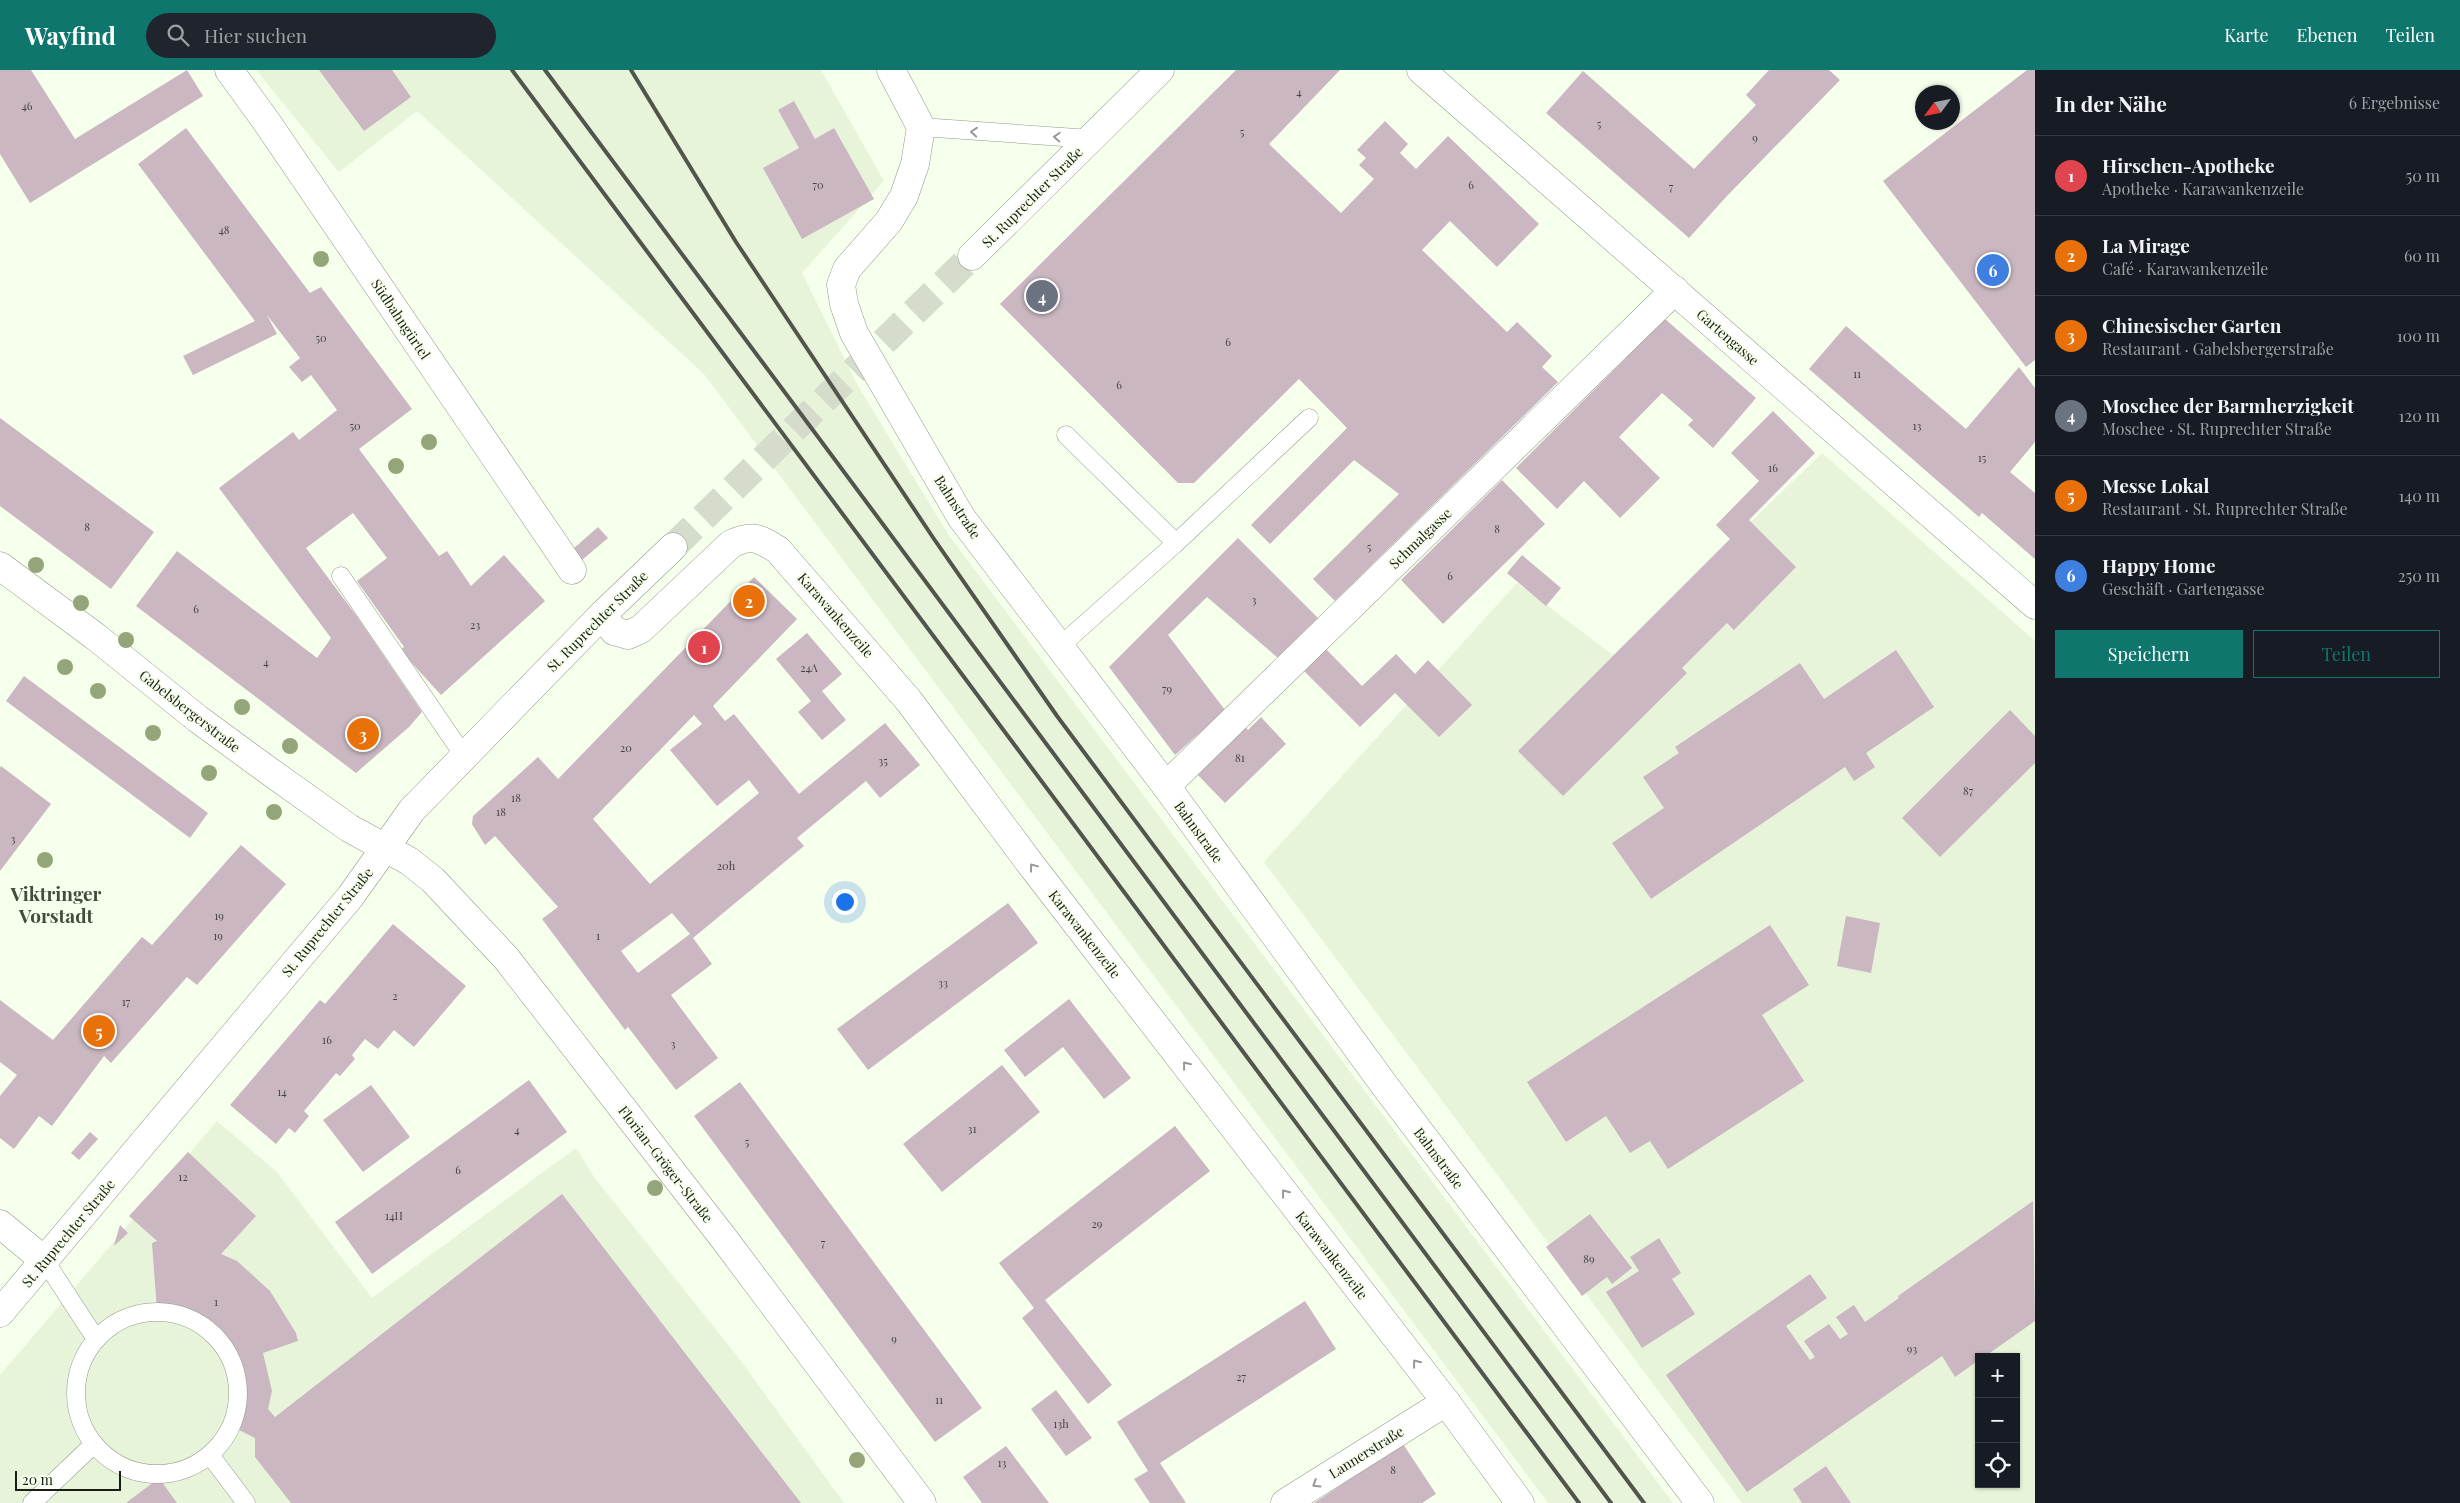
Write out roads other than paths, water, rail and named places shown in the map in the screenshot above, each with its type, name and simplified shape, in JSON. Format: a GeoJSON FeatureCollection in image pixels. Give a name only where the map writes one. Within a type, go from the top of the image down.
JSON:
{"type":"FeatureCollection","features":[{"type":"Feature","properties":{"kind":"street","name":"Südbahngürtel"},"geometry":{"type":"LineString","coordinates":[[229,70],[272,129],[572,570]]}},
{"type":"Feature","properties":{"kind":"street"},"geometry":{"type":"LineString","coordinates":[[891,70],[921,127]]}},
{"type":"Feature","properties":{"kind":"street","name":"St. Ruprechter Straße"},"geometry":{"type":"LineString","coordinates":[[972,256],[1160,70]]}},
{"type":"Feature","properties":{"kind":"street","name":"Gartengasse"},"geometry":{"type":"LineString","coordinates":[[1421,70],[2035,605]]}},
{"type":"Feature","properties":{"kind":"street","name":"Bahnstraße"},"geometry":{"type":"LineString","coordinates":[[921,127],[915,164],[904,196],[889,221],[847,269],[841,285],[844,304],[854,333],[961,517],[1166,786],[1385,1086],[1700,1503]]}},
{"type":"Feature","properties":{"kind":"street","name":"Schmalgasse"},"geometry":{"type":"LineString","coordinates":[[1166,786],[1675,290]]}},
{"type":"Feature","properties":{"kind":"street","name":"Karawankenzeile"},"geometry":{"type":"LineString","coordinates":[[603,614],[614,631],[628,634],[641,629],[731,544],[744,538],[758,538],[778,550],[909,701],[1032,866],[1446,1402],[1520,1503]]}},
{"type":"Feature","properties":{"kind":"street","name":"St. Ruprechter Straße"},"geometry":{"type":"LineString","coordinates":[[0,1313],[350,897],[412,810],[603,614],[673,547]]}},
{"type":"Feature","properties":{"kind":"street","name":"Gabelsbergerstraße"},"geometry":{"type":"LineString","coordinates":[[0,566],[96,637],[198,719],[348,828],[385,848]]}},
{"type":"Feature","properties":{"kind":"street","name":"Florian-Gröger-Straße"},"geometry":{"type":"LineString","coordinates":[[385,848],[409,861],[433,880],[506,958],[725,1240],[922,1503]]}},
{"type":"Feature","properties":{"kind":"street"},"geometry":{"type":"LineString","coordinates":[[0,1224],[45,1261]]}},
{"type":"Feature","properties":{"kind":"street","name":"Lannerstraße"},"geometry":{"type":"LineString","coordinates":[[1286,1503],[1446,1402]]}},
{"type":"Feature","properties":{"kind":"lane"},"geometry":{"type":"LineString","coordinates":[[921,127],[1091,139]]}},
{"type":"Feature","properties":{"kind":"lane"},"geometry":{"type":"LineString","coordinates":[[1060,647],[1176,543],[1309,418]]}},
{"type":"Feature","properties":{"kind":"lane"},"geometry":{"type":"LineString","coordinates":[[1066,435],[1176,543]]}},
{"type":"Feature","properties":{"kind":"lane"},"geometry":{"type":"LineString","coordinates":[[341,576],[464,756]]}},
{"type":"Feature","properties":{"kind":"lane"},"geometry":{"type":"LineString","coordinates":[[45,1261],[96,1339]]}},
{"type":"Feature","properties":{"kind":"lane"},"geometry":{"type":"LineString","coordinates":[[161,1311],[181,1314],[201,1323],[218,1338],[230,1356],[238,1376],[239,1398],[235,1420],[225,1439],[210,1456],[192,1467],[171,1473],[149,1474],[128,1469],[109,1458],[94,1444],[83,1426],[77,1406],[76,1386],[80,1365],[96,1339],[103,1331],[120,1320],[140,1313],[161,1311]]}},
{"type":"Feature","properties":{"kind":"lane"},"geometry":{"type":"LineString","coordinates":[[32,1503],[94,1444]]}},
{"type":"Feature","properties":{"kind":"lane"},"geometry":{"type":"LineString","coordinates":[[210,1456],[246,1503]]}},
{"type":"Feature","properties":{"kind":"tunnel"},"geometry":{"type":"LineString","coordinates":[[673,547],[972,256]]}},
{"type":"Feature","properties":{"kind":"railway"},"geometry":{"type":"LineString","coordinates":[[512,70],[1579,1503]]}},
{"type":"Feature","properties":{"kind":"railway"},"geometry":{"type":"LineString","coordinates":[[545,70],[1611,1503]]}},
{"type":"Feature","properties":{"kind":"railway"},"geometry":{"type":"LineString","coordinates":[[631,70],[736,242],[934,539],[1057,716],[1644,1503]]}},
{"type":"Feature","properties":{"kind":"place","name":"Happy Home"},"geometry":{"type":"Point","coordinates":[1993,270]}},
{"type":"Feature","properties":{"kind":"place","name":"Moschee der Barmherzigkeit"},"geometry":{"type":"Point","coordinates":[1042,296]}},
{"type":"Feature","properties":{"kind":"place","name":"La Mirage"},"geometry":{"type":"Point","coordinates":[749,601]}},
{"type":"Feature","properties":{"kind":"place","name":"Hirschen-Apotheke"},"geometry":{"type":"Point","coordinates":[704,647]}},
{"type":"Feature","properties":{"kind":"place","name":"Chinesischer Garten"},"geometry":{"type":"Point","coordinates":[363,734]}},
{"type":"Feature","properties":{"kind":"place","name":"Messe Lokal"},"geometry":{"type":"Point","coordinates":[99,1031]}},
{"type":"Feature","properties":{"kind":"district","name":"Viktringer Vorstadt"},"geometry":{"type":"Point","coordinates":[56,904]}}]}
